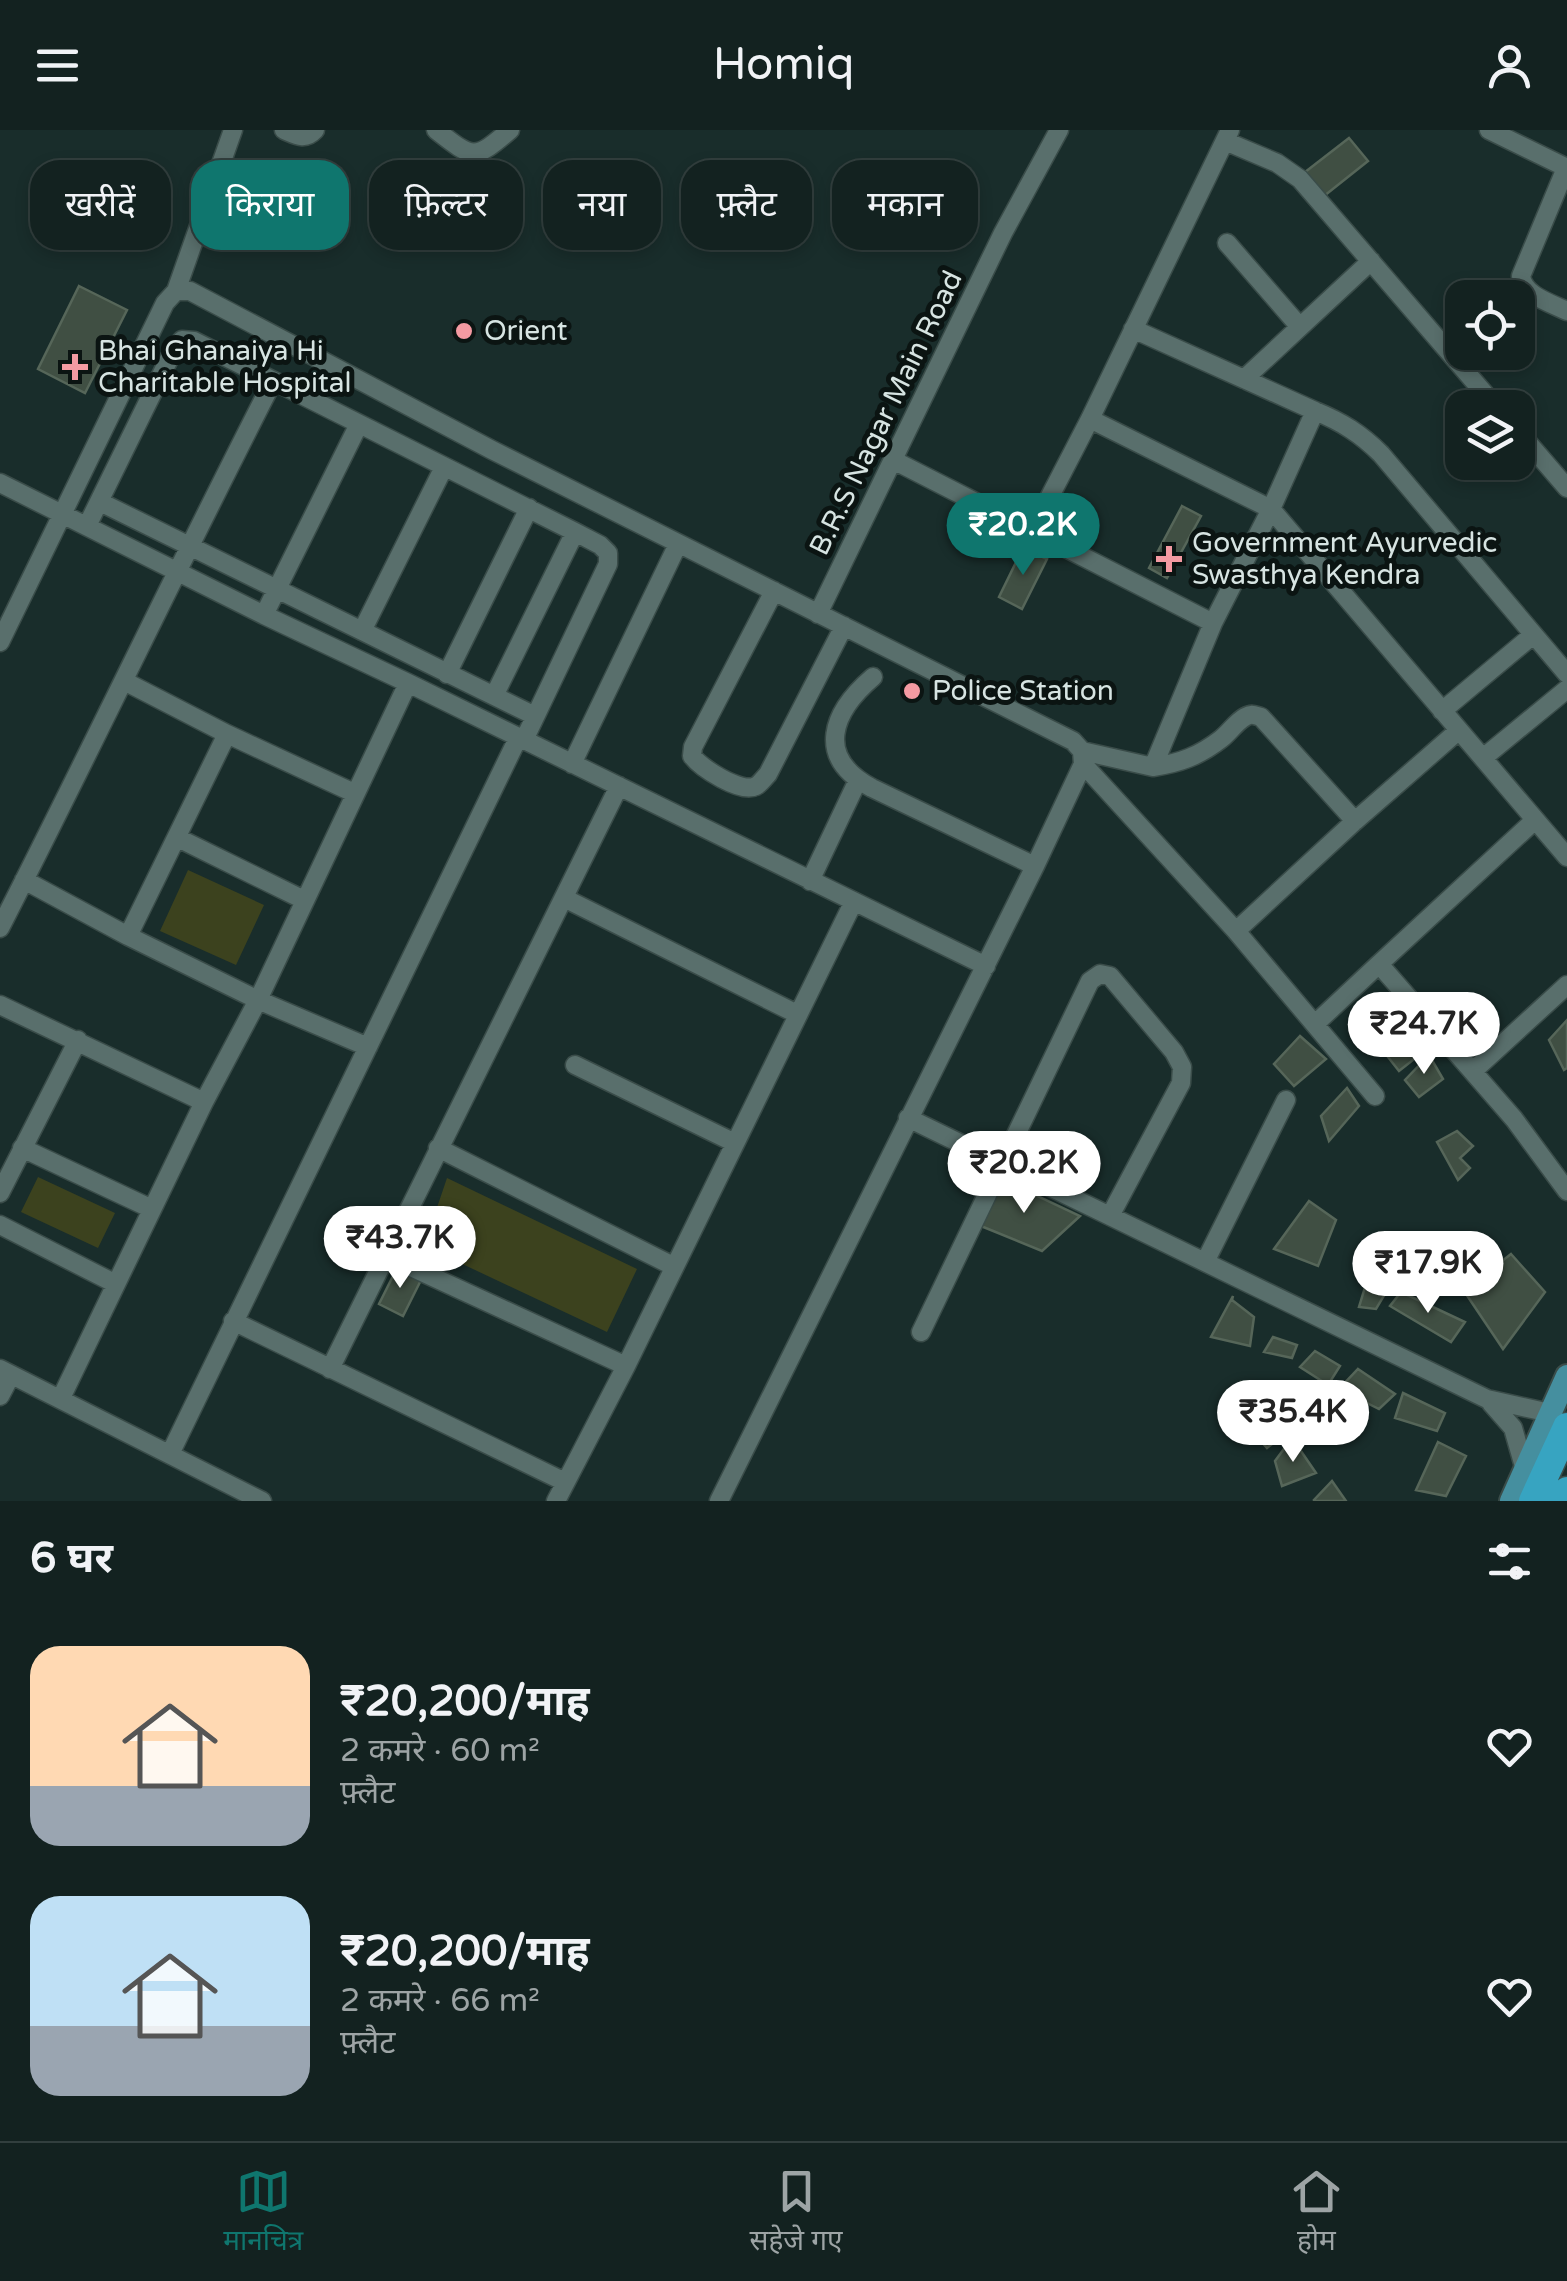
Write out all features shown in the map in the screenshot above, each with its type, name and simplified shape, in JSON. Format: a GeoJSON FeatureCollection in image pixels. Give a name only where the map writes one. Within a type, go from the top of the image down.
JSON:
{"type":"FeatureCollection","features":[{"type":"Feature","properties":{"kind":"highway"},"geometry":{"type":"LineString","coordinates":[[1533,1501],[1558,1420]]}},
{"type":"Feature","properties":{"kind":"highway"},"geometry":{"type":"LineString","coordinates":[[1562,1501],[1567,1491]]}},
{"type":"Feature","properties":{"kind":"main road"},"geometry":{"type":"LineString","coordinates":[[1511,1501],[1525,1470],[1558,1420],[1567,1376]]}},
{"type":"Feature","properties":{"kind":"street"},"geometry":{"type":"LineString","coordinates":[[0,642],[165,303],[176,292],[233,130]]}},
{"type":"Feature","properties":{"kind":"street"},"geometry":{"type":"LineString","coordinates":[[284,130],[301,137],[315,130]]}},
{"type":"Feature","properties":{"kind":"street"},"geometry":{"type":"LineString","coordinates":[[436,130],[466,152],[476,154],[487,150],[510,130]]}},
{"type":"Feature","properties":{"kind":"street","name":"B.R.S Nagar Main Road"},"geometry":{"type":"LineString","coordinates":[[818,614],[1003,233],[1059,130]]}},
{"type":"Feature","properties":{"kind":"street"},"geometry":{"type":"LineString","coordinates":[[1489,130],[1567,168],[1521,276],[1528,291],[1567,312]]}},
{"type":"Feature","properties":{"kind":"street"},"geometry":{"type":"LineString","coordinates":[[1032,531],[1228,135],[1300,179],[1482,390]]}},
{"type":"Feature","properties":{"kind":"street"},"geometry":{"type":"LineString","coordinates":[[1228,243],[1300,327]]}},
{"type":"Feature","properties":{"kind":"street"},"geometry":{"type":"LineString","coordinates":[[1244,379],[1371,261]]}},
{"type":"Feature","properties":{"kind":"street"},"geometry":{"type":"LineString","coordinates":[[176,292],[190,291],[492,450],[1073,741],[1082,757],[1236,931],[1374,1096]]}},
{"type":"Feature","properties":{"kind":"street"},"geometry":{"type":"LineString","coordinates":[[1134,329],[1341,421],[1360,434],[1567,674]]}},
{"type":"Feature","properties":{"kind":"street"},"geometry":{"type":"LineString","coordinates":[[86,526],[174,349],[182,340],[194,340],[529,508],[608,553],[608,564],[535,716],[170,1454]]}},
{"type":"Feature","properties":{"kind":"street"},"geometry":{"type":"LineString","coordinates":[[0,928],[274,380]]}},
{"type":"Feature","properties":{"kind":"street"},"geometry":{"type":"LineString","coordinates":[[1153,767],[1214,622],[1316,411]]}},
{"type":"Feature","properties":{"kind":"street"},"geometry":{"type":"LineString","coordinates":[[1090,418],[1271,509],[1567,857]]}},
{"type":"Feature","properties":{"kind":"street"},"geometry":{"type":"LineString","coordinates":[[264,616],[359,424]]}},
{"type":"Feature","properties":{"kind":"street"},"geometry":{"type":"LineString","coordinates":[[1535,451],[1567,488]]}},
{"type":"Feature","properties":{"kind":"street"},"geometry":{"type":"LineString","coordinates":[[892,460],[1214,622]]}},
{"type":"Feature","properties":{"kind":"street"},"geometry":{"type":"LineString","coordinates":[[362,631],[444,467]]}},
{"type":"Feature","properties":{"kind":"street"},"geometry":{"type":"LineString","coordinates":[[0,484],[986,966]]}},
{"type":"Feature","properties":{"kind":"street"},"geometry":{"type":"LineString","coordinates":[[100,502],[535,716]]}},
{"type":"Feature","properties":{"kind":"street"},"geometry":{"type":"LineString","coordinates":[[448,674],[529,508]]}},
{"type":"Feature","properties":{"kind":"street"},"geometry":{"type":"LineString","coordinates":[[494,696],[575,532]]}},
{"type":"Feature","properties":{"kind":"street"},"geometry":{"type":"LineString","coordinates":[[572,764],[678,544]]}},
{"type":"Feature","properties":{"kind":"street"},"geometry":{"type":"LineString","coordinates":[[774,591],[693,747],[692,756],[698,764],[732,784],[757,786],[768,774],[844,626]]}},
{"type":"Feature","properties":{"kind":"street"},"geometry":{"type":"LineString","coordinates":[[1442,711],[1534,634]]}},
{"type":"Feature","properties":{"kind":"street"},"geometry":{"type":"LineString","coordinates":[[873,677],[842,709],[835,751],[845,769],[858,780],[1035,866]]}},
{"type":"Feature","properties":{"kind":"street"},"geometry":{"type":"LineString","coordinates":[[124,681],[354,793]]}},
{"type":"Feature","properties":{"kind":"street"},"geometry":{"type":"LineString","coordinates":[[61,1398],[204,1102],[258,1000],[408,683]]}},
{"type":"Feature","properties":{"kind":"street"},"geometry":{"type":"LineString","coordinates":[[1483,758],[1567,689]]}},
{"type":"Feature","properties":{"kind":"street"},"geometry":{"type":"LineString","coordinates":[[1082,757],[1153,767],[1178,764],[1254,714],[1261,717],[1354,821]]}},
{"type":"Feature","properties":{"kind":"street"},"geometry":{"type":"LineString","coordinates":[[1236,931],[1458,730]]}},
{"type":"Feature","properties":{"kind":"street"},"geometry":{"type":"LineString","coordinates":[[128,936],[227,734]]}},
{"type":"Feature","properties":{"kind":"street"},"geometry":{"type":"LineString","coordinates":[[719,1501],[1035,866],[1082,757]]}},
{"type":"Feature","properties":{"kind":"street"},"geometry":{"type":"LineString","coordinates":[[810,881],[858,780]]}},
{"type":"Feature","properties":{"kind":"street"},"geometry":{"type":"LineString","coordinates":[[330,1369],[618,786]]}},
{"type":"Feature","properties":{"kind":"street"},"geometry":{"type":"LineString","coordinates":[[1315,1024],[1535,820]]}},
{"type":"Feature","properties":{"kind":"street"},"geometry":{"type":"LineString","coordinates":[[178,838],[304,900]]}},
{"type":"Feature","properties":{"kind":"street"},"geometry":{"type":"LineString","coordinates":[[24,880],[258,1000],[368,1047]]}},
{"type":"Feature","properties":{"kind":"street"},"geometry":{"type":"LineString","coordinates":[[564,898],[797,1014]]}},
{"type":"Feature","properties":{"kind":"street"},"geometry":{"type":"LineString","coordinates":[[556,1501],[853,902]]}},
{"type":"Feature","properties":{"kind":"street"},"geometry":{"type":"LineString","coordinates":[[1379,964],[1514,1119],[1567,1191]]}},
{"type":"Feature","properties":{"kind":"street"},"geometry":{"type":"LineString","coordinates":[[921,1332],[1090,981],[1100,974],[1110,976],[1174,1052],[1182,1067],[1181,1083],[1110,1216]]}},
{"type":"Feature","properties":{"kind":"street"},"geometry":{"type":"LineString","coordinates":[[1472,1071],[1567,986]]}},
{"type":"Feature","properties":{"kind":"street"},"geometry":{"type":"LineString","coordinates":[[0,1004],[204,1102]]}},
{"type":"Feature","properties":{"kind":"street"},"geometry":{"type":"LineString","coordinates":[[0,1193],[78,1040]]}},
{"type":"Feature","properties":{"kind":"street"},"geometry":{"type":"LineString","coordinates":[[576,1064],[735,1143]]}},
{"type":"Feature","properties":{"kind":"street"},"geometry":{"type":"LineString","coordinates":[[1205,1262],[1286,1100]]}},
{"type":"Feature","properties":{"kind":"street"},"geometry":{"type":"LineString","coordinates":[[908,1118],[1487,1400],[1558,1420]]}},
{"type":"Feature","properties":{"kind":"street"},"geometry":{"type":"LineString","coordinates":[[22,1148],[152,1209]]}},
{"type":"Feature","properties":{"kind":"street"},"geometry":{"type":"LineString","coordinates":[[438,1148],[673,1266]]}},
{"type":"Feature","properties":{"kind":"street"},"geometry":{"type":"LineString","coordinates":[[0,1225],[116,1284]]}},
{"type":"Feature","properties":{"kind":"street"},"geometry":{"type":"LineString","coordinates":[[385,1254],[626,1366]]}},
{"type":"Feature","properties":{"kind":"street"},"geometry":{"type":"LineString","coordinates":[[233,1321],[564,1482]]}},
{"type":"Feature","properties":{"kind":"street"},"geometry":{"type":"LineString","coordinates":[[0,1396],[5,1372],[262,1501]]}},
{"type":"Feature","properties":{"kind":"street"},"geometry":{"type":"LineString","coordinates":[[1487,1400],[1513,1428],[1525,1470]]}},
{"type":"Feature","properties":{"kind":"green space"},"geometry":{"type":"Polygon","coordinates":[[[188,870],[264,905],[236,965],[160,931],[188,870]]]}},
{"type":"Feature","properties":{"kind":"green space"},"geometry":{"type":"Polygon","coordinates":[[[38,1177],[115,1213],[98,1248],[21,1212],[38,1177]]]}},
{"type":"Feature","properties":{"kind":"green space"},"geometry":{"type":"Polygon","coordinates":[[[447,1178],[637,1269],[607,1332],[424,1246],[447,1178]]]}},
{"type":"Feature","properties":{"kind":"building"},"geometry":{"type":"Polygon","coordinates":[[[1349,138],[1368,161],[1319,200],[1300,176],[1349,138]]]}},
{"type":"Feature","properties":{"kind":"building"},"geometry":{"type":"Polygon","coordinates":[[[79,286],[127,310],[85,393],[38,369],[79,286]]]}},
{"type":"Feature","properties":{"kind":"building"},"geometry":{"type":"Polygon","coordinates":[[[1182,506],[1201,516],[1167,578],[1149,568],[1182,506]]]}},
{"type":"Feature","properties":{"kind":"building"},"geometry":{"type":"Polygon","coordinates":[[[1023,548],[1047,559],[1022,609],[999,597],[1023,548]]]}},
{"type":"Feature","properties":{"kind":"building"},"geometry":{"type":"Polygon","coordinates":[[[1461,995],[1487,1028],[1464,1044],[1437,1012],[1461,995]]]}},
{"type":"Feature","properties":{"kind":"building"},"geometry":{"type":"Polygon","coordinates":[[[1567,1020],[1567,1068],[1564,1070],[1549,1040],[1567,1020]]]}},
{"type":"Feature","properties":{"kind":"building"},"geometry":{"type":"Polygon","coordinates":[[[1409,1030],[1423,1052],[1399,1071],[1384,1052],[1409,1030]]]}},
{"type":"Feature","properties":{"kind":"building"},"geometry":{"type":"Polygon","coordinates":[[[1300,1036],[1326,1059],[1294,1086],[1274,1064],[1300,1036]]]}},
{"type":"Feature","properties":{"kind":"building"},"geometry":{"type":"Polygon","coordinates":[[[1429,1055],[1443,1079],[1419,1097],[1405,1080],[1429,1055]]]}},
{"type":"Feature","properties":{"kind":"building"},"geometry":{"type":"Polygon","coordinates":[[[1347,1088],[1359,1106],[1329,1141],[1321,1116],[1347,1088]]]}},
{"type":"Feature","properties":{"kind":"building"},"geometry":{"type":"Polygon","coordinates":[[[1457,1131],[1473,1146],[1460,1158],[1470,1168],[1458,1180],[1437,1142],[1457,1131]]]}},
{"type":"Feature","properties":{"kind":"building"},"geometry":{"type":"Polygon","coordinates":[[[997,1177],[1080,1216],[1042,1251],[976,1224],[997,1177]]]}},
{"type":"Feature","properties":{"kind":"building"},"geometry":{"type":"Polygon","coordinates":[[[1309,1201],[1336,1220],[1318,1266],[1274,1249],[1309,1201]]]}},
{"type":"Feature","properties":{"kind":"building"},"geometry":{"type":"Polygon","coordinates":[[[1381,1235],[1410,1252],[1376,1309],[1359,1307],[1381,1235]]]}},
{"type":"Feature","properties":{"kind":"building"},"geometry":{"type":"Polygon","coordinates":[[[1511,1254],[1545,1292],[1503,1349],[1464,1291],[1511,1254]]]}},
{"type":"Feature","properties":{"kind":"building"},"geometry":{"type":"Polygon","coordinates":[[[398,1266],[422,1278],[403,1316],[379,1304],[398,1266]]]}},
{"type":"Feature","properties":{"kind":"building"},"geometry":{"type":"Polygon","coordinates":[[[1401,1292],[1465,1322],[1451,1342],[1390,1306],[1401,1292]]]}},
{"type":"Feature","properties":{"kind":"building"},"geometry":{"type":"Polygon","coordinates":[[[1233,1296],[1232,1300],[1254,1317],[1250,1346],[1211,1337],[1233,1296]]]}},
{"type":"Feature","properties":{"kind":"building"},"geometry":{"type":"Polygon","coordinates":[[[1273,1337],[1297,1345],[1292,1358],[1264,1352],[1273,1337]]]}},
{"type":"Feature","properties":{"kind":"building"},"geometry":{"type":"Polygon","coordinates":[[[1315,1351],[1340,1366],[1328,1385],[1300,1367],[1315,1351]]]}},
{"type":"Feature","properties":{"kind":"building"},"geometry":{"type":"Polygon","coordinates":[[[1358,1369],[1395,1394],[1379,1409],[1339,1389],[1358,1369]]]}},
{"type":"Feature","properties":{"kind":"building"},"geometry":{"type":"Polygon","coordinates":[[[1241,1382],[1271,1404],[1255,1420],[1227,1396],[1241,1382]]]}},
{"type":"Feature","properties":{"kind":"building"},"geometry":{"type":"Polygon","coordinates":[[[1403,1393],[1445,1413],[1437,1431],[1395,1418],[1403,1393]]]}},
{"type":"Feature","properties":{"kind":"building"},"geometry":{"type":"Polygon","coordinates":[[[1267,1421],[1287,1432],[1267,1448],[1252,1431],[1267,1421]]]}},
{"type":"Feature","properties":{"kind":"building"},"geometry":{"type":"Polygon","coordinates":[[[1292,1438],[1316,1473],[1282,1486],[1275,1461],[1292,1438]]]}},
{"type":"Feature","properties":{"kind":"building"},"geometry":{"type":"Polygon","coordinates":[[[1438,1442],[1466,1456],[1446,1496],[1416,1490],[1438,1442]]]}},
{"type":"Feature","properties":{"kind":"building"},"geometry":{"type":"Polygon","coordinates":[[[1332,1481],[1346,1501],[1315,1501],[1314,1500],[1332,1481]]]}},
{"type":"Feature","properties":{"kind":"place","name":"Orient"},"geometry":{"type":"Point","coordinates":[464,331]}},
{"type":"Feature","properties":{"kind":"place","name":"Bhai Ghanaiya Hi Charitable Hospital"},"geometry":{"type":"Point","coordinates":[75,367]}},
{"type":"Feature","properties":{"kind":"place","name":"Government Ayurvedic Swasthya Kendra"},"geometry":{"type":"Point","coordinates":[1169,559]}},
{"type":"Feature","properties":{"kind":"place","name":"Police Station"},"geometry":{"type":"Point","coordinates":[912,691]}}]}
